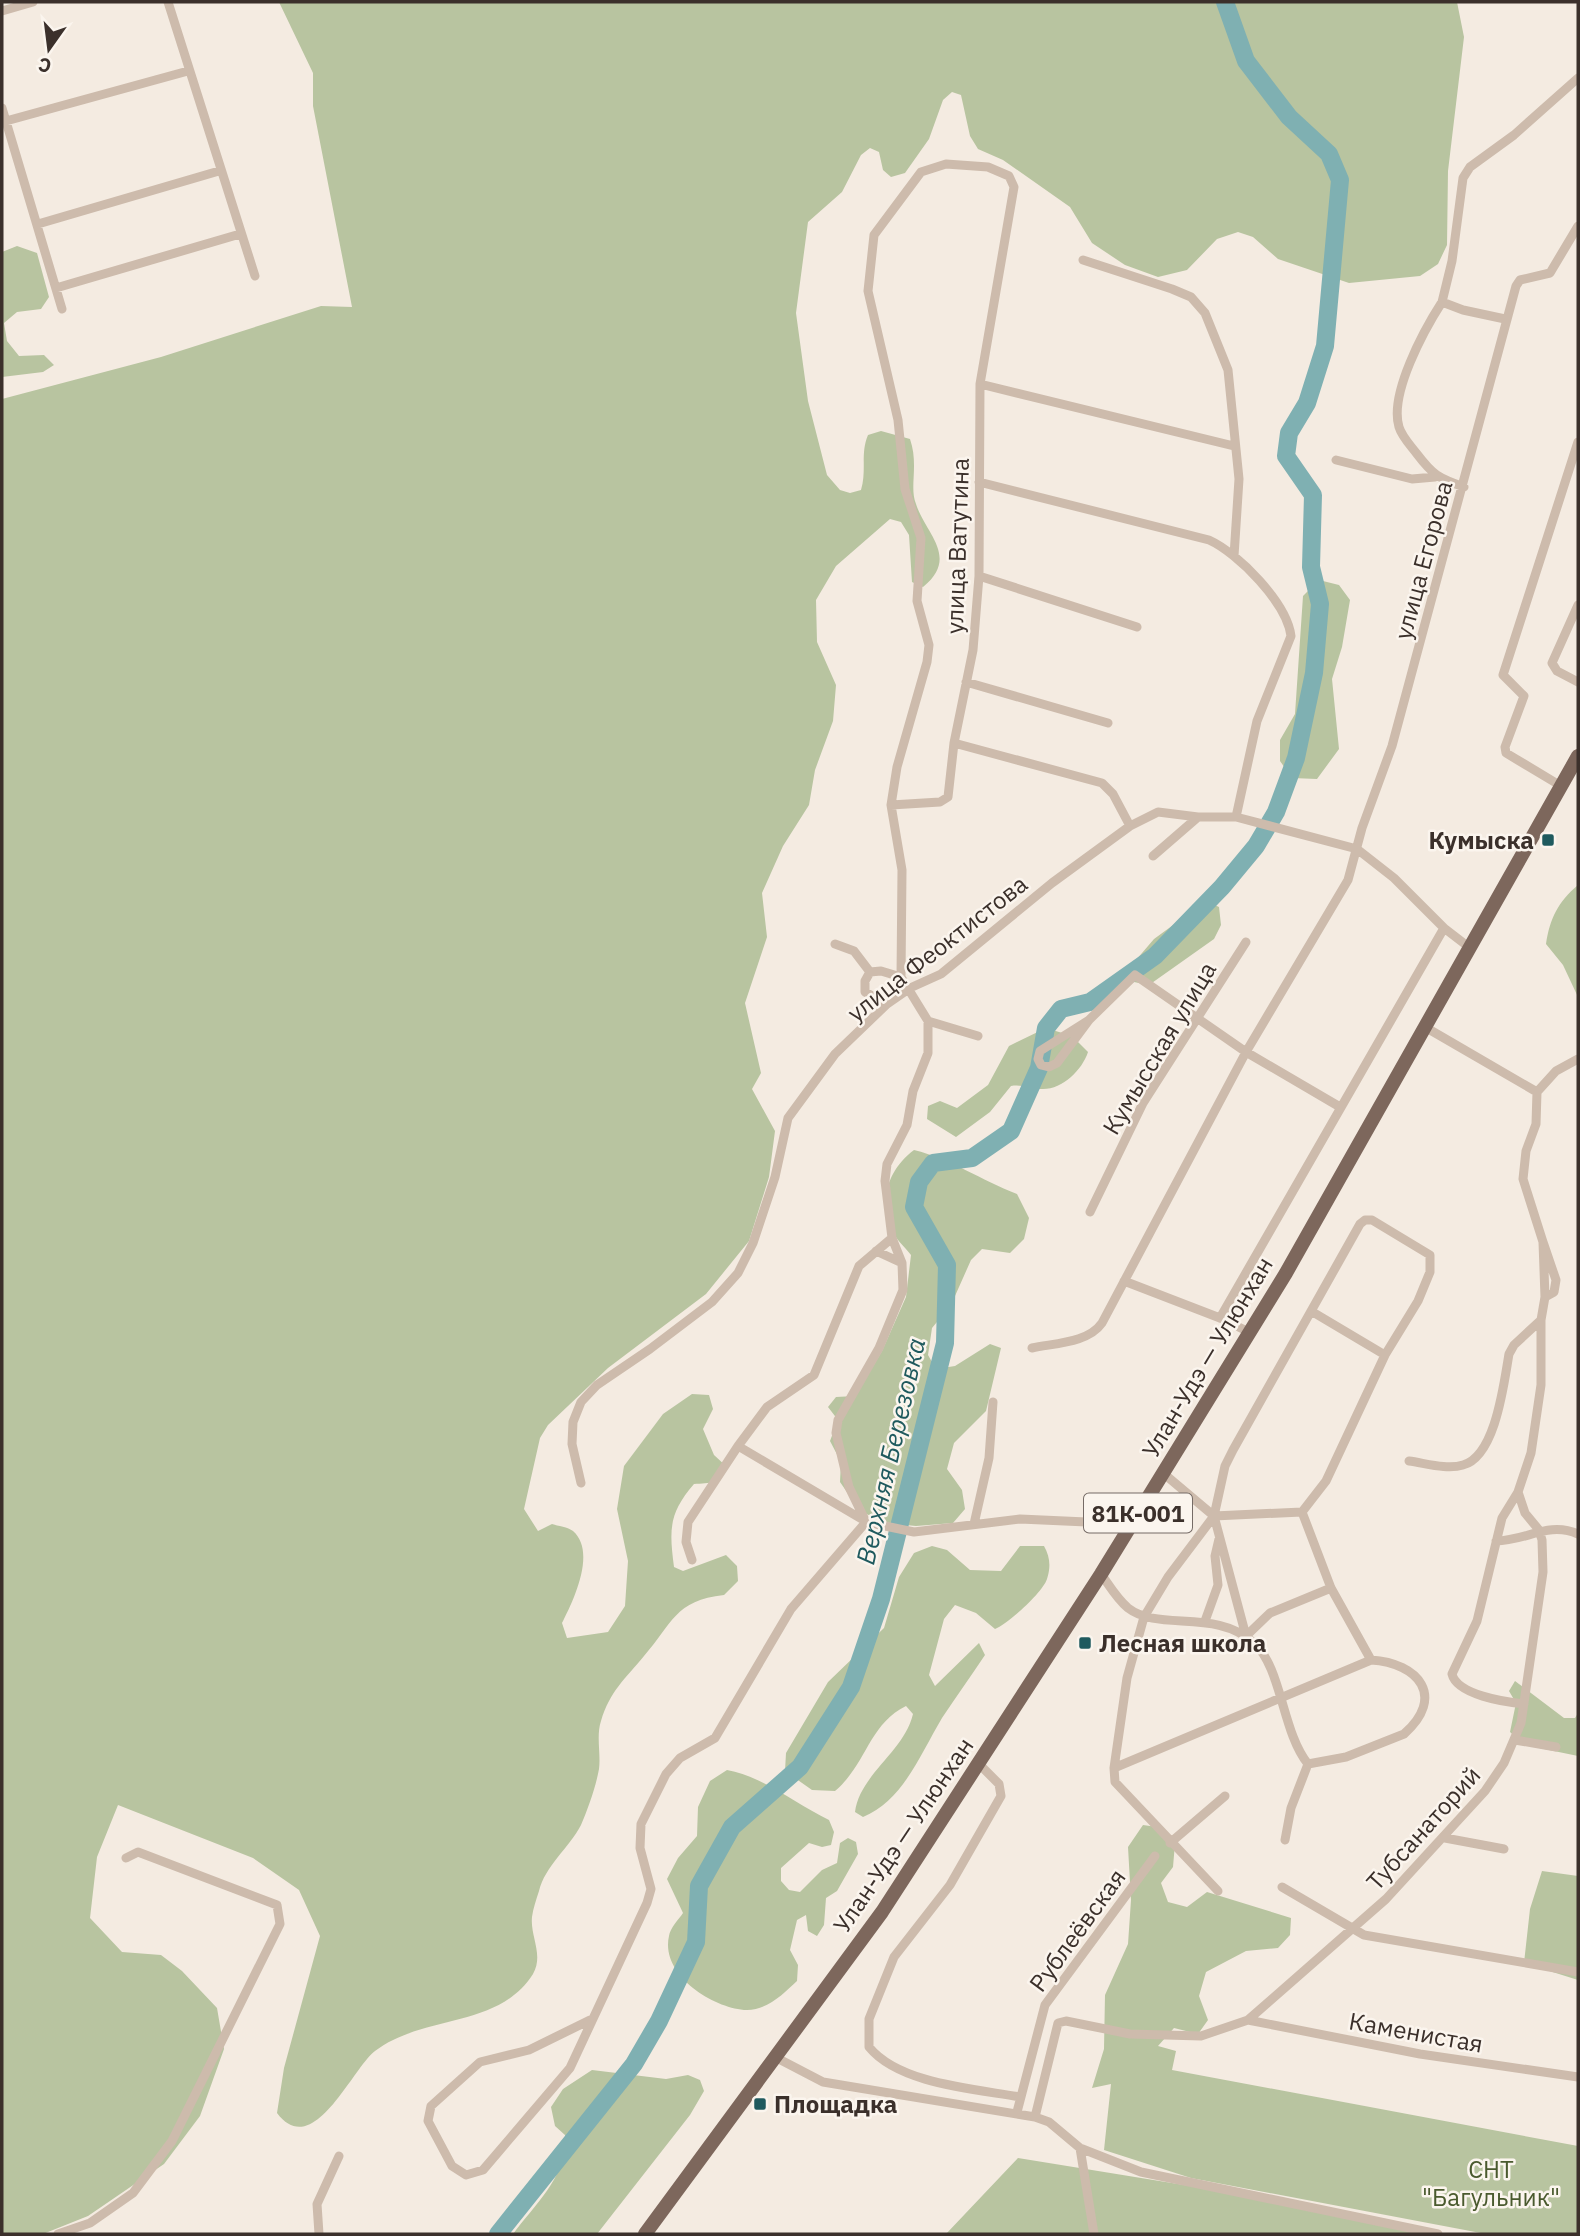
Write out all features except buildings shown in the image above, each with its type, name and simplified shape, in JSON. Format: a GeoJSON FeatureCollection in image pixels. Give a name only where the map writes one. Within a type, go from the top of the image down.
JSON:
{"type":"FeatureCollection","features":[{"type":"Feature","properties":{"kind":"main road","name":"Улан-Удэ — Улюнхан"},"geometry":{"type":"LineString","coordinates":[[645,2234],[882,1912],[1101,1574],[1250,1332],[1578,756]]}},
{"type":"Feature","properties":{"kind":"street"},"geometry":{"type":"LineString","coordinates":[[2,11],[33,2]]}},
{"type":"Feature","properties":{"kind":"street"},"geometry":{"type":"LineString","coordinates":[[168,2],[219,171],[255,276]]}},
{"type":"Feature","properties":{"kind":"street"},"geometry":{"type":"LineString","coordinates":[[6,121],[188,71]]}},
{"type":"Feature","properties":{"kind":"street"},"geometry":{"type":"LineString","coordinates":[[1435,477],[1402,434],[1398,410],[1416,348],[1442,302],[1452,261],[1463,178],[1470,167],[1514,135],[1578,78]]}},
{"type":"Feature","properties":{"kind":"street"},"geometry":{"type":"LineString","coordinates":[[2,108],[62,309]]}},
{"type":"Feature","properties":{"kind":"street","name":"улица Ватутина"},"geometry":{"type":"LineString","coordinates":[[946,164],[988,167],[1009,176],[1014,187],[980,384],[979,576],[972,650],[954,743],[949,793],[944,801],[891,805],[897,767],[927,662],[929,645],[917,601],[921,538],[906,498],[898,420],[868,291],[874,235],[921,172],[946,164]]}},
{"type":"Feature","properties":{"kind":"street"},"geometry":{"type":"LineString","coordinates":[[38,224],[219,171]]}},
{"type":"Feature","properties":{"kind":"street","name":"улица Егорова"},"geometry":{"type":"LineString","coordinates":[[1032,1348],[1096,1332],[1246,1052],[1342,892],[1392,746],[1464,487],[1505,319],[1520,280],[1550,274],[1578,226]]}},
{"type":"Feature","properties":{"kind":"street"},"geometry":{"type":"LineString","coordinates":[[56,288],[240,233]]}},
{"type":"Feature","properties":{"kind":"street"},"geometry":{"type":"LineString","coordinates":[[1083,260],[1191,297],[1205,313],[1228,370],[1239,479],[1234,556]]}},
{"type":"Feature","properties":{"kind":"street"},"geometry":{"type":"LineString","coordinates":[[1442,302],[1471,313],[1505,319]]}},
{"type":"Feature","properties":{"kind":"street"},"geometry":{"type":"LineString","coordinates":[[980,384],[1234,446]]}},
{"type":"Feature","properties":{"kind":"street"},"geometry":{"type":"LineString","coordinates":[[1561,786],[1506,753],[1505,747],[1524,696],[1503,675],[1578,442]]}},
{"type":"Feature","properties":{"kind":"street"},"geometry":{"type":"LineString","coordinates":[[1336,460],[1412,479],[1435,477],[1464,487]]}},
{"type":"Feature","properties":{"kind":"street"},"geometry":{"type":"LineString","coordinates":[[979,482],[1209,540],[1234,556],[1283,610],[1291,636],[1257,720],[1236,817]]}},
{"type":"Feature","properties":{"kind":"street"},"geometry":{"type":"LineString","coordinates":[[979,576],[1137,627]]}},
{"type":"Feature","properties":{"kind":"street"},"geometry":{"type":"LineString","coordinates":[[1578,605],[1552,663],[1557,671],[1578,682]]}},
{"type":"Feature","properties":{"kind":"street"},"geometry":{"type":"LineString","coordinates":[[966,682],[1108,723]]}},
{"type":"Feature","properties":{"kind":"street"},"geometry":{"type":"LineString","coordinates":[[954,743],[1102,783],[1113,794],[1130,826]]}},
{"type":"Feature","properties":{"kind":"street"},"geometry":{"type":"LineString","coordinates":[[891,805],[902,870],[901,977]]}},
{"type":"Feature","properties":{"kind":"street","name":"улица Феоктистова"},"geometry":{"type":"LineString","coordinates":[[581,1483],[572,1444],[573,1422],[582,1402],[597,1385],[712,1302],[738,1273],[757,1232],[775,1177],[783,1134],[796,1104],[835,1054],[887,1004],[910,988],[941,974],[1052,883],[1130,826],[1158,812],[1198,817],[1236,817],[1357,849],[1394,878],[1444,928],[1470,948]]}},
{"type":"Feature","properties":{"kind":"street"},"geometry":{"type":"LineString","coordinates":[[1153,856],[1198,817]]}},
{"type":"Feature","properties":{"kind":"street"},"geometry":{"type":"LineString","coordinates":[[1220,1318],[1444,928]]}},
{"type":"Feature","properties":{"kind":"street","name":"Кумысская улица"},"geometry":{"type":"LineString","coordinates":[[1090,1212],[1139,1110],[1246,942]]}},
{"type":"Feature","properties":{"kind":"street"},"geometry":{"type":"LineString","coordinates":[[835,944],[854,951],[870,972]]}},
{"type":"Feature","properties":{"kind":"street"},"geometry":{"type":"LineString","coordinates":[[866,1522],[841,1462],[837,1426],[883,1340],[905,1278],[892,1238],[885,1181],[887,1164],[907,1125],[913,1091],[928,1053],[928,1021],[910,988],[901,977],[881,971],[870,972]]}},
{"type":"Feature","properties":{"kind":"street"},"geometry":{"type":"LineString","coordinates":[[870,972],[865,981],[865,992],[887,1004]]}},
{"type":"Feature","properties":{"kind":"street"},"geometry":{"type":"LineString","coordinates":[[1089,1020],[1040,1051],[1038,1059],[1041,1065],[1057,1063],[1089,1020],[1135,975],[1246,1052],[1340,1107]]}},
{"type":"Feature","properties":{"kind":"street"},"geometry":{"type":"LineString","coordinates":[[928,1021],[978,1035]]}},
{"type":"Feature","properties":{"kind":"street"},"geometry":{"type":"LineString","coordinates":[[1425,1027],[1536,1091]]}},
{"type":"Feature","properties":{"kind":"street"},"geometry":{"type":"LineString","coordinates":[[1524,1704],[1478,1694],[1454,1682],[1452,1674],[1477,1621],[1506,1508],[1518,1492],[1531,1453],[1540,1396],[1541,1320],[1545,1297],[1543,1242],[1523,1179],[1526,1151],[1536,1124],[1536,1091],[1556,1071],[1578,1059]]}},
{"type":"Feature","properties":{"kind":"street"},"geometry":{"type":"LineString","coordinates":[[1214,1516],[1302,1512],[1326,1481],[1385,1355],[1418,1301],[1430,1272],[1430,1255],[1373,1220],[1365,1220],[1360,1224],[1233,1450],[1225,1466],[1214,1516],[1168,1577],[1144,1617],[1127,1678],[1114,1768],[1115,1782],[1123,1794],[1218,1891]]}},
{"type":"Feature","properties":{"kind":"street"},"geometry":{"type":"LineString","coordinates":[[692,1560],[686,1542],[688,1522],[767,1406],[814,1375],[856,1273],[892,1238]]}},
{"type":"Feature","properties":{"kind":"street"},"geometry":{"type":"LineString","coordinates":[[876,1251],[902,1263]]}},
{"type":"Feature","properties":{"kind":"street"},"geometry":{"type":"LineString","coordinates":[[1124,1281],[1250,1332]]}},
{"type":"Feature","properties":{"kind":"street"},"geometry":{"type":"LineString","coordinates":[[1311,1311],[1385,1355]]}},
{"type":"Feature","properties":{"kind":"street"},"geometry":{"type":"LineString","coordinates":[[1409,1461],[1460,1466],[1478,1455],[1497,1418],[1509,1354],[1514,1345],[1541,1320]]}},
{"type":"Feature","properties":{"kind":"street"},"geometry":{"type":"LineString","coordinates":[[974,1524],[989,1458],[993,1402]]}},
{"type":"Feature","properties":{"kind":"street"},"geometry":{"type":"LineString","coordinates":[[738,1447],[866,1522],[914,1532],[1046,1518],[1131,1524]]}},
{"type":"Feature","properties":{"kind":"street"},"geometry":{"type":"LineString","coordinates":[[1163,1473],[1214,1516],[1246,1636],[1264,1657],[1294,1742],[1308,1765]]}},
{"type":"Feature","properties":{"kind":"street","name":"Тубсанаторий"},"geometry":{"type":"LineString","coordinates":[[1352,1929],[1394,1892],[1445,1839],[1485,1791],[1515,1740],[1524,1704],[1543,1572],[1539,1530],[1525,1513],[1518,1492]]}},
{"type":"Feature","properties":{"kind":"street"},"geometry":{"type":"LineString","coordinates":[[1302,1512],[1331,1588],[1371,1660]]}},
{"type":"Feature","properties":{"kind":"street"},"geometry":{"type":"LineString","coordinates":[[590,2021],[529,2050],[480,2062],[431,2106],[428,2121],[452,2166],[466,2175],[483,2170],[570,2068],[647,1903],[651,1889],[640,1848],[641,1824],[666,1774],[680,1758],[715,1738],[791,1609],[866,1522]]}},
{"type":"Feature","properties":{"kind":"street"},"geometry":{"type":"LineString","coordinates":[[1496,1541],[1513,1541],[1539,1530],[1558,1528],[1578,1534]]}},
{"type":"Feature","properties":{"kind":"street"},"geometry":{"type":"LineString","coordinates":[[1205,1621],[1218,1585],[1215,1556],[1220,1538]]}},
{"type":"Feature","properties":{"kind":"street"},"geometry":{"type":"LineString","coordinates":[[1101,1574],[1127,1608],[1144,1617],[1205,1621],[1246,1636]]}},
{"type":"Feature","properties":{"kind":"street"},"geometry":{"type":"LineString","coordinates":[[1246,1636],[1270,1613],[1331,1588]]}},
{"type":"Feature","properties":{"kind":"street"},"geometry":{"type":"LineString","coordinates":[[1114,1768],[1371,1660],[1403,1666],[1416,1674],[1424,1689],[1426,1703],[1420,1716],[1404,1734],[1346,1757],[1308,1765]]}},
{"type":"Feature","properties":{"kind":"street"},"geometry":{"type":"LineString","coordinates":[[1515,1740],[1556,1748]]}},
{"type":"Feature","properties":{"kind":"street"},"geometry":{"type":"LineString","coordinates":[[978,1763],[999,1784],[1001,1796],[950,1885],[894,1957],[869,2020],[869,2047],[877,2058],[920,2077],[1020,2097]]}},
{"type":"Feature","properties":{"kind":"street"},"geometry":{"type":"LineString","coordinates":[[1285,1840],[1291,1808],[1308,1765]]}},
{"type":"Feature","properties":{"kind":"street"},"geometry":{"type":"LineString","coordinates":[[1170,1843],[1225,1796]]}},
{"type":"Feature","properties":{"kind":"street"},"geometry":{"type":"LineString","coordinates":[[1445,1839],[1503,1849]]}},
{"type":"Feature","properties":{"kind":"street"},"geometry":{"type":"LineString","coordinates":[[58,2234],[90,2223],[133,2193],[172,2141],[279,1924],[277,1905],[138,1852],[126,1858]]}},
{"type":"Feature","properties":{"kind":"street","name":"Рублеёвская"},"geometry":{"type":"LineString","coordinates":[[1017,2112],[1045,2006],[1155,1856]]}},
{"type":"Feature","properties":{"kind":"street"},"geometry":{"type":"LineString","coordinates":[[1282,1887],[1352,1929],[1377,1938],[1518,1959],[1578,1972]]}},
{"type":"Feature","properties":{"kind":"street","name":"Рублеёвская"},"geometry":{"type":"LineString","coordinates":[[1035,2117],[1058,2023],[1066,2021],[1130,2034],[1200,2036],[1248,2020],[1352,1929]]}},
{"type":"Feature","properties":{"kind":"street","name":"Каменистая"},"geometry":{"type":"LineString","coordinates":[[1248,2020],[1420,2054],[1578,2077]]}},
{"type":"Feature","properties":{"kind":"street"},"geometry":{"type":"LineString","coordinates":[[775,2057],[823,2082],[1035,2117],[1049,2123],[1080,2148],[1141,2172],[1438,2234]]}},
{"type":"Feature","properties":{"kind":"street"},"geometry":{"type":"LineString","coordinates":[[1080,2148],[1094,2234]]}},
{"type":"Feature","properties":{"kind":"street"},"geometry":{"type":"LineString","coordinates":[[319,2234],[317,2203],[339,2156]]}},
{"type":"Feature","properties":{"kind":"green space"},"geometry":{"type":"Polygon","coordinates":[[[279,2],[1457,2],[1464,37],[1448,171],[1447,245],[1438,264],[1420,276],[1349,283],[1278,259],[1253,237],[1238,232],[1217,239],[1187,270],[1158,277],[1125,265],[1092,243],[1070,207],[1003,160],[978,149],[970,136],[961,95],[952,92],[943,100],[929,139],[905,173],[891,177],[883,170],[879,152],[870,148],[861,155],[842,192],[808,222],[796,313],[808,401],[827,475],[840,490],[850,493],[861,490],[864,449],[868,435],[881,431],[910,439],[914,458],[914,497],[920,515],[937,545],[939,565],[934,576],[923,587],[912,582],[909,535],[901,522],[890,519],[836,566],[816,600],[817,642],[836,685],[833,721],[815,770],[809,805],[783,846],[762,893],[767,937],[745,1003],[761,1073],[752,1089],[775,1131],[769,1177],[749,1241],[706,1294],[608,1368],[548,1425],[540,1438],[524,1509],[538,1531],[552,1524],[573,1531],[580,1540],[583,1551],[581,1577],[562,1623],[567,1638],[608,1632],[625,1606],[628,1561],[617,1509],[624,1466],[663,1414],[692,1394],[709,1395],[713,1409],[703,1429],[714,1455],[727,1467],[718,1480],[694,1484],[675,1513],[672,1532],[674,1567],[683,1571],[726,1555],[737,1566],[738,1581],[724,1595],[695,1602],[676,1615],[609,1701],[600,1727],[599,1769],[589,1805],[576,1833],[546,1873],[535,1904],[532,1924],[537,1960],[533,1974],[518,1992],[500,2004],[481,2013],[415,2031],[394,2039],[375,2051],[330,2107],[318,2119],[304,2126],[291,2125],[277,2113],[284,2068],[320,1936],[299,1890],[253,1858],[118,1805],[97,1857],[90,1918],[122,1952],[161,1955],[182,1971],[217,2008],[224,2049],[200,2116],[164,2164],[88,2216],[43,2234],[2,2234],[2,399],[161,357],[321,306],[352,307],[313,106],[313,73],[279,2]]]}},
{"type":"Feature","properties":{"kind":"green space"},"geometry":{"type":"Polygon","coordinates":[[[17,246],[37,253],[49,297],[41,309],[17,312],[4,323],[7,341],[19,356],[44,355],[54,365],[43,372],[2,377],[2,252],[17,246]]]}},
{"type":"Feature","properties":{"kind":"green space"},"geometry":{"type":"Polygon","coordinates":[[[1319,580],[1339,585],[1350,600],[1342,647],[1332,679],[1339,749],[1317,779],[1292,778],[1280,761],[1280,740],[1295,714],[1303,596],[1319,580]]]}},
{"type":"Feature","properties":{"kind":"green space"},"geometry":{"type":"Polygon","coordinates":[[[1578,885],[1578,997],[1563,965],[1546,944],[1556,911],[1578,885]]]}},
{"type":"Feature","properties":{"kind":"green space"},"geometry":{"type":"Polygon","coordinates":[[[1206,901],[1219,907],[1221,925],[1214,939],[1149,985],[1134,982],[1130,967],[1154,939],[1206,901]]]}},
{"type":"Feature","properties":{"kind":"green space"},"geometry":{"type":"Polygon","coordinates":[[[1046,1028],[1072,1036],[1088,1052],[1071,1077],[1050,1088],[1011,1086],[990,1112],[956,1137],[927,1119],[928,1106],[940,1101],[957,1108],[988,1085],[1009,1046],[1046,1028]]]}},
{"type":"Feature","properties":{"kind":"green space"},"geometry":{"type":"Polygon","coordinates":[[[914,1150],[941,1159],[1017,1194],[1029,1218],[1024,1239],[1010,1253],[982,1249],[971,1260],[951,1305],[932,1328],[928,1355],[936,1369],[955,1366],[990,1344],[1001,1348],[986,1411],[954,1443],[947,1469],[962,1490],[965,1509],[953,1523],[916,1526],[886,1523],[860,1511],[840,1482],[841,1462],[830,1441],[838,1420],[828,1407],[836,1397],[855,1396],[882,1351],[906,1297],[911,1255],[892,1232],[886,1195],[898,1166],[914,1150]]]}},
{"type":"Feature","properties":{"kind":"green space"},"geometry":{"type":"Polygon","coordinates":[[[932,1546],[947,1550],[970,1570],[1001,1571],[1020,1546],[1044,1546],[1049,1562],[1047,1579],[1024,1607],[995,1629],[976,1613],[955,1605],[944,1619],[929,1675],[935,1686],[979,1643],[985,1655],[942,1718],[910,1775],[889,1800],[863,1817],[855,1812],[859,1798],[873,1774],[908,1728],[913,1714],[906,1706],[883,1724],[854,1769],[835,1791],[812,1790],[785,1771],[786,1753],[828,1682],[884,1628],[899,1577],[914,1553],[932,1546]]]}},
{"type":"Feature","properties":{"kind":"green space"},"geometry":{"type":"Polygon","coordinates":[[[1515,1681],[1564,1718],[1575,1718],[1578,1713],[1578,1756],[1525,1745],[1510,1732],[1516,1703],[1509,1691],[1515,1681]]]}},
{"type":"Feature","properties":{"kind":"green space"},"geometry":{"type":"Polygon","coordinates":[[[727,1770],[754,1778],[829,1820],[834,1832],[831,1845],[822,1847],[809,1843],[781,1868],[781,1881],[789,1890],[800,1892],[822,1870],[837,1863],[840,1843],[848,1838],[856,1842],[858,1854],[837,1891],[826,1898],[824,1925],[817,1936],[808,1931],[806,1915],[797,1920],[790,1950],[798,1965],[797,1981],[775,2000],[762,2007],[747,2010],[720,2004],[692,1987],[673,1964],[668,1950],[670,1933],[683,1913],[667,1879],[678,1858],[697,1836],[698,1807],[710,1781],[727,1770]]]}},
{"type":"Feature","properties":{"kind":"green space","name":"СНТ \"Багульник\""},"geometry":{"type":"Polygon","coordinates":[[[1143,1825],[1157,1827],[1175,1843],[1173,1867],[1161,1883],[1168,1902],[1187,1907],[1207,1892],[1291,1918],[1290,1935],[1278,1948],[1246,1951],[1206,1972],[1199,1996],[1208,2020],[1198,2034],[1174,2028],[1158,2046],[1176,2051],[1172,2070],[1578,2146],[1578,2234],[1486,2234],[1191,2178],[1104,2150],[1111,2084],[1092,2088],[1104,2049],[1105,1995],[1128,1944],[1131,1900],[1128,1847],[1143,1825]]]}},
{"type":"Feature","properties":{"kind":"green space"},"geometry":{"type":"Polygon","coordinates":[[[1542,1871],[1578,1876],[1578,1980],[1524,1963],[1530,1909],[1542,1871]]]}},
{"type":"Feature","properties":{"kind":"green space"},"geometry":{"type":"Polygon","coordinates":[[[592,2070],[666,2079],[688,2075],[700,2080],[704,2091],[690,2115],[597,2234],[513,2234],[548,2189],[561,2164],[565,2135],[555,2126],[551,2107],[563,2089],[592,2070]]]}},
{"type":"Feature","properties":{"kind":"green space"},"geometry":{"type":"Polygon","coordinates":[[[1018,2158],[1215,2190],[1435,2234],[946,2234],[1018,2158]]]}},
{"type":"Feature","properties":{"kind":"waterway","name":"Верхняя Березовка"},"geometry":{"type":"LineString","coordinates":[[498,2234],[634,2064],[659,2021],[696,1942],[699,1886],[732,1827],[800,1767],[851,1687],[881,1599],[945,1343],[947,1265],[914,1207],[919,1182],[933,1163],[972,1158],[1011,1131],[1039,1068],[1046,1028],[1061,1009],[1090,1002],[1155,956],[1222,887],[1256,846],[1276,812],[1296,758],[1314,673],[1320,604],[1311,567],[1313,495],[1286,456],[1289,433],[1307,403],[1325,346],[1340,180],[1329,154],[1289,117],[1246,61],[1225,2]]}},
{"type":"Feature","properties":{"kind":"place","name":"Кумыска"},"geometry":{"type":"Point","coordinates":[1548,840]}},
{"type":"Feature","properties":{"kind":"place","name":"Лесная школа"},"geometry":{"type":"Point","coordinates":[1085,1643]}},
{"type":"Feature","properties":{"kind":"place","name":"Площадка"},"geometry":{"type":"Point","coordinates":[760,2104]}}]}
